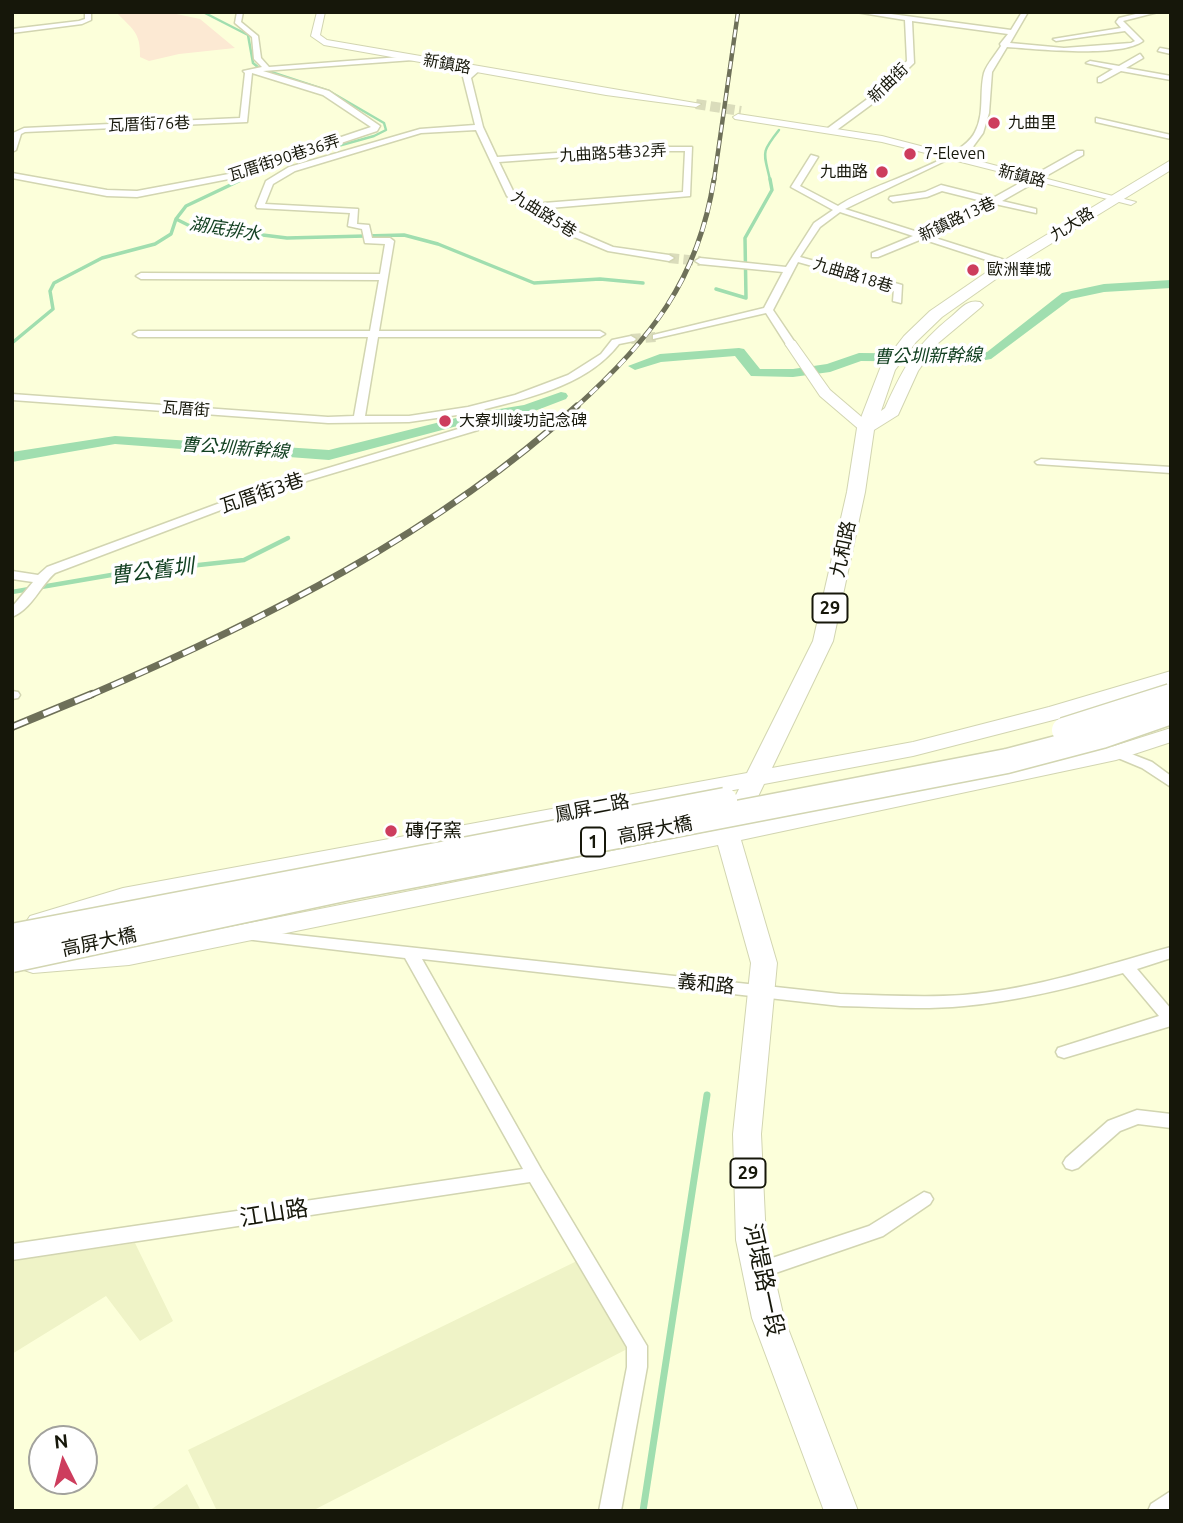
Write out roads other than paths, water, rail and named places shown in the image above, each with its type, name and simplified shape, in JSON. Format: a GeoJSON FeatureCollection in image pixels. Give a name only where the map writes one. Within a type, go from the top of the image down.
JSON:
{"type":"FeatureCollection","features":[{"type":"Feature","properties":{"kind":"main road","name":"九大路"},"geometry":{"type":"LineString","coordinates":[[910,339],[936,314],[1008,264],[1171,164]]}},
{"type":"Feature","properties":{"kind":"main road","name":"九大路"},"geometry":{"type":"LineString","coordinates":[[1028,270],[1171,176]]}},
{"type":"Feature","properties":{"kind":"main road"},"geometry":{"type":"LineString","coordinates":[[866,428],[892,411],[910,371],[930,341],[959,316],[1005,285]]}},
{"type":"Feature","properties":{"kind":"main road","name":"九和路"},"geometry":{"type":"LineString","coordinates":[[727,835],[823,640],[856,492],[866,428],[887,370],[910,339]]}},
{"type":"Feature","properties":{"kind":"main road","name":"鳳屏二路"},"geometry":{"type":"LineString","coordinates":[[12,930],[122,896],[913,749],[1057,712],[1171,677]]}},
{"type":"Feature","properties":{"kind":"main road","name":"高屏大橋"},"geometry":{"type":"LineString","coordinates":[[12,936],[902,768],[1086,725],[1171,696]]}},
{"type":"Feature","properties":{"kind":"main road","name":"高屏大橋"},"geometry":{"type":"LineString","coordinates":[[12,960],[353,887],[1007,761],[1102,736],[1171,712]]}},
{"type":"Feature","properties":{"kind":"main road","name":"1"},"geometry":{"type":"LineString","coordinates":[[12,966],[129,956],[1116,753],[1171,734]]}},
{"type":"Feature","properties":{"kind":"main road","name":"河堤路一段"},"geometry":{"type":"LineString","coordinates":[[727,835],[764,963],[747,1134],[751,1240],[768,1318],[841,1511]]}},
{"type":"Feature","properties":{"kind":"street"},"geometry":{"type":"LineString","coordinates":[[12,32],[80,23],[88,20],[88,12]]}},
{"type":"Feature","properties":{"kind":"street"},"geometry":{"type":"LineString","coordinates":[[240,12],[238,23],[255,36],[258,59],[266,67]]}},
{"type":"Feature","properties":{"kind":"street","name":"新鎮路"},"geometry":{"type":"LineString","coordinates":[[321,12],[315,36],[343,46],[606,92],[615,96],[696,107]]}},
{"type":"Feature","properties":{"kind":"street"},"geometry":{"type":"LineString","coordinates":[[859,12],[1011,32]]}},
{"type":"Feature","properties":{"kind":"street"},"geometry":{"type":"LineString","coordinates":[[656,337],[768,310],[788,270],[817,225],[838,209],[872,191],[969,146],[979,133],[985,113],[988,72],[1025,12]]}},
{"type":"Feature","properties":{"kind":"street"},"geometry":{"type":"LineString","coordinates":[[1003,44],[1076,50],[1132,45],[1140,41],[1119,22],[1121,19],[1155,12]]}},
{"type":"Feature","properties":{"kind":"street","name":"新曲街"},"geometry":{"type":"LineString","coordinates":[[831,130],[869,102],[911,61],[908,19]]}},
{"type":"Feature","properties":{"kind":"street"},"geometry":{"type":"LineString","coordinates":[[1056,39],[1127,29]]}},
{"type":"Feature","properties":{"kind":"street"},"geometry":{"type":"LineString","coordinates":[[1160,50],[1171,52]]}},
{"type":"Feature","properties":{"kind":"street"},"geometry":{"type":"LineString","coordinates":[[1101,80],[1140,56]]}},
{"type":"Feature","properties":{"kind":"street"},"geometry":{"type":"LineString","coordinates":[[251,70],[413,58]]}},
{"type":"Feature","properties":{"kind":"street"},"geometry":{"type":"LineString","coordinates":[[1090,63],[1171,78]]}},
{"type":"Feature","properties":{"kind":"street","name":"九曲路5巷"},"geometry":{"type":"LineString","coordinates":[[477,69],[467,77],[479,127],[505,188],[526,206],[575,234],[611,249],[669,258]]}},
{"type":"Feature","properties":{"kind":"street","name":"瓦厝街90巷36弄"},"geometry":{"type":"LineString","coordinates":[[12,175],[107,194],[137,194],[236,175],[261,164],[374,129],[376,126],[338,99],[251,70]]}},
{"type":"Feature","properties":{"kind":"street","name":"瓦厝街76巷"},"geometry":{"type":"LineString","coordinates":[[12,150],[17,132],[24,130],[244,120],[249,74],[247,71],[251,70]]}},
{"type":"Feature","properties":{"kind":"street","name":"新鎮路"},"geometry":{"type":"LineString","coordinates":[[740,114],[882,139],[1131,202]]}},
{"type":"Feature","properties":{"kind":"street"},"geometry":{"type":"LineString","coordinates":[[1099,120],[1171,137]]}},
{"type":"Feature","properties":{"kind":"street","name":"瓦厝街90巷36弄"},"geometry":{"type":"LineString","coordinates":[[384,277],[390,241],[368,241],[367,234],[352,226],[355,211],[260,206],[269,183],[292,169],[421,131],[479,127]]}},
{"type":"Feature","properties":{"kind":"street","name":"九曲路5巷32弄"},"geometry":{"type":"LineString","coordinates":[[493,160],[646,149],[688,149],[687,194],[526,206]]}},
{"type":"Feature","properties":{"kind":"street","name":"新鎮路13巷"},"geometry":{"type":"LineString","coordinates":[[875,255],[922,237],[995,202],[1080,153]]}},
{"type":"Feature","properties":{"kind":"street"},"geometry":{"type":"LineString","coordinates":[[814,157],[795,187],[838,209],[1008,264]]}},
{"type":"Feature","properties":{"kind":"street"},"geometry":{"type":"LineString","coordinates":[[893,199],[927,194],[941,188],[1033,211]]}},
{"type":"Feature","properties":{"kind":"street","name":"九曲路18巷"},"geometry":{"type":"LineString","coordinates":[[795,258],[899,287],[898,301]]}},
{"type":"Feature","properties":{"kind":"street"},"geometry":{"type":"LineString","coordinates":[[700,261],[788,270]]}},
{"type":"Feature","properties":{"kind":"street"},"geometry":{"type":"LineString","coordinates":[[141,276],[384,277],[359,420]]}},
{"type":"Feature","properties":{"kind":"street"},"geometry":{"type":"LineString","coordinates":[[768,310],[812,378],[825,393],[866,428]]}},
{"type":"Feature","properties":{"kind":"street"},"geometry":{"type":"LineString","coordinates":[[138,334],[600,334]]}},
{"type":"Feature","properties":{"kind":"street","name":"瓦厝街"},"geometry":{"type":"LineString","coordinates":[[12,397],[359,420],[409,419],[468,410],[519,397],[572,377],[605,356],[616,342],[631,339]]}},
{"type":"Feature","properties":{"kind":"street","name":"瓦厝街3巷"},"geometry":{"type":"LineString","coordinates":[[37,582],[51,570],[258,492],[474,428],[468,410]]}},
{"type":"Feature","properties":{"kind":"street"},"geometry":{"type":"LineString","coordinates":[[1041,462],[1171,470]]}},
{"type":"Feature","properties":{"kind":"street"},"geometry":{"type":"LineString","coordinates":[[12,575],[37,582],[30,598],[12,613]]}},
{"type":"Feature","properties":{"kind":"street"},"geometry":{"type":"LineString","coordinates":[[1057,712],[1116,753],[1147,765],[1171,783]]}},
{"type":"Feature","properties":{"kind":"street","name":"義和路"},"geometry":{"type":"LineString","coordinates":[[236,933],[840,1000],[976,999],[1127,968],[1171,952]]}},
{"type":"Feature","properties":{"kind":"street"},"geometry":{"type":"LineString","coordinates":[[411,954],[535,1174],[637,1346],[637,1367],[610,1511]]}},
{"type":"Feature","properties":{"kind":"street"},"geometry":{"type":"LineString","coordinates":[[1064,1052],[1170,1019],[1127,968]]}},
{"type":"Feature","properties":{"kind":"street"},"geometry":{"type":"LineString","coordinates":[[1072,1163],[1114,1126],[1137,1117],[1171,1121]]}},
{"type":"Feature","properties":{"kind":"street","name":"江山路"},"geometry":{"type":"LineString","coordinates":[[12,1252],[535,1174]]}},
{"type":"Feature","properties":{"kind":"street"},"geometry":{"type":"LineString","coordinates":[[758,1271],[876,1231],[924,1199]]}},
{"type":"Feature","properties":{"kind":"street"},"geometry":{"type":"LineString","coordinates":[[1160,1511],[1171,1501]]}},
{"type":"Feature","properties":{"kind":"waterway","name":"湖底排水"},"geometry":{"type":"LineString","coordinates":[[203,12],[248,35],[253,63],[259,68],[329,91],[384,123],[386,130],[374,136],[295,158],[240,180]]}},
{"type":"Feature","properties":{"kind":"waterway"},"geometry":{"type":"LineString","coordinates":[[770,180],[765,154],[779,130]]}},
{"type":"Feature","properties":{"kind":"waterway","name":"湖底排水"},"geometry":{"type":"LineString","coordinates":[[176,219],[186,206],[243,179]]}},
{"type":"Feature","properties":{"kind":"waterway"},"geometry":{"type":"LineString","coordinates":[[716,289],[746,298],[745,238],[772,190],[770,179]]}},
{"type":"Feature","properties":{"kind":"waterway"},"geometry":{"type":"LineString","coordinates":[[12,343],[53,309],[50,291],[54,283],[102,258],[155,244],[171,234],[176,219]]}},
{"type":"Feature","properties":{"kind":"waterway","name":"湖底排水"},"geometry":{"type":"LineString","coordinates":[[176,219],[190,226],[287,238],[404,235],[438,244],[534,283],[600,279],[643,283]]}},
{"type":"Feature","properties":{"kind":"waterway","name":"曹公圳新幹線"},"geometry":{"type":"LineString","coordinates":[[635,366],[660,358],[739,352],[756,373],[793,373],[830,368],[859,357],[974,358],[991,355],[1067,296],[1104,288],[1171,284]]}},
{"type":"Feature","properties":{"kind":"waterway","name":"曹公圳新幹線"},"geometry":{"type":"LineString","coordinates":[[481,416],[527,409],[561,396]]}},
{"type":"Feature","properties":{"kind":"waterway","name":"曹公圳新幹線"},"geometry":{"type":"LineString","coordinates":[[12,457],[115,440],[329,455],[456,422]]}},
{"type":"Feature","properties":{"kind":"waterway","name":"曹公舊圳"},"geometry":{"type":"LineString","coordinates":[[12,592],[117,574],[244,560],[288,538]]}},
{"type":"Feature","properties":{"kind":"waterway"},"geometry":{"type":"LineString","coordinates":[[643,1511],[707,1095]]}},
{"type":"Feature","properties":{"kind":"tunnel"},"geometry":{"type":"LineString","coordinates":[[696,104],[741,111]]}},
{"type":"Feature","properties":{"kind":"tunnel"},"geometry":{"type":"LineString","coordinates":[[669,258],[700,261]]}},
{"type":"Feature","properties":{"kind":"tunnel"},"geometry":{"type":"LineString","coordinates":[[631,339],[656,337]]}},
{"type":"Feature","properties":{"kind":"railway"},"geometry":{"type":"LineString","coordinates":[[714,180],[738,12]]}},
{"type":"Feature","properties":{"kind":"railway"},"geometry":{"type":"LineString","coordinates":[[575,408],[626,358],[667,306],[696,248],[707,215],[714,179]]}},
{"type":"Feature","properties":{"kind":"railway"},"geometry":{"type":"LineString","coordinates":[[88,696],[218,637],[345,571],[466,495],[523,452],[577,406]]}},
{"type":"Feature","properties":{"kind":"railway"},"geometry":{"type":"LineString","coordinates":[[12,727],[92,694]]}},
{"type":"Feature","properties":{"kind":"place","name":"九曲里"},"geometry":{"type":"Point","coordinates":[994,123]}},
{"type":"Feature","properties":{"kind":"place","name":"7-Eleven"},"geometry":{"type":"Point","coordinates":[910,154]}},
{"type":"Feature","properties":{"kind":"place","name":"九曲路"},"geometry":{"type":"Point","coordinates":[882,172]}},
{"type":"Feature","properties":{"kind":"place","name":"歐洲華城"},"geometry":{"type":"Point","coordinates":[973,270]}},
{"type":"Feature","properties":{"kind":"place","name":"大寮圳竣功記念碑"},"geometry":{"type":"Point","coordinates":[445,421]}},
{"type":"Feature","properties":{"kind":"place","name":"磚仔窯"},"geometry":{"type":"Point","coordinates":[391,831]}}]}
